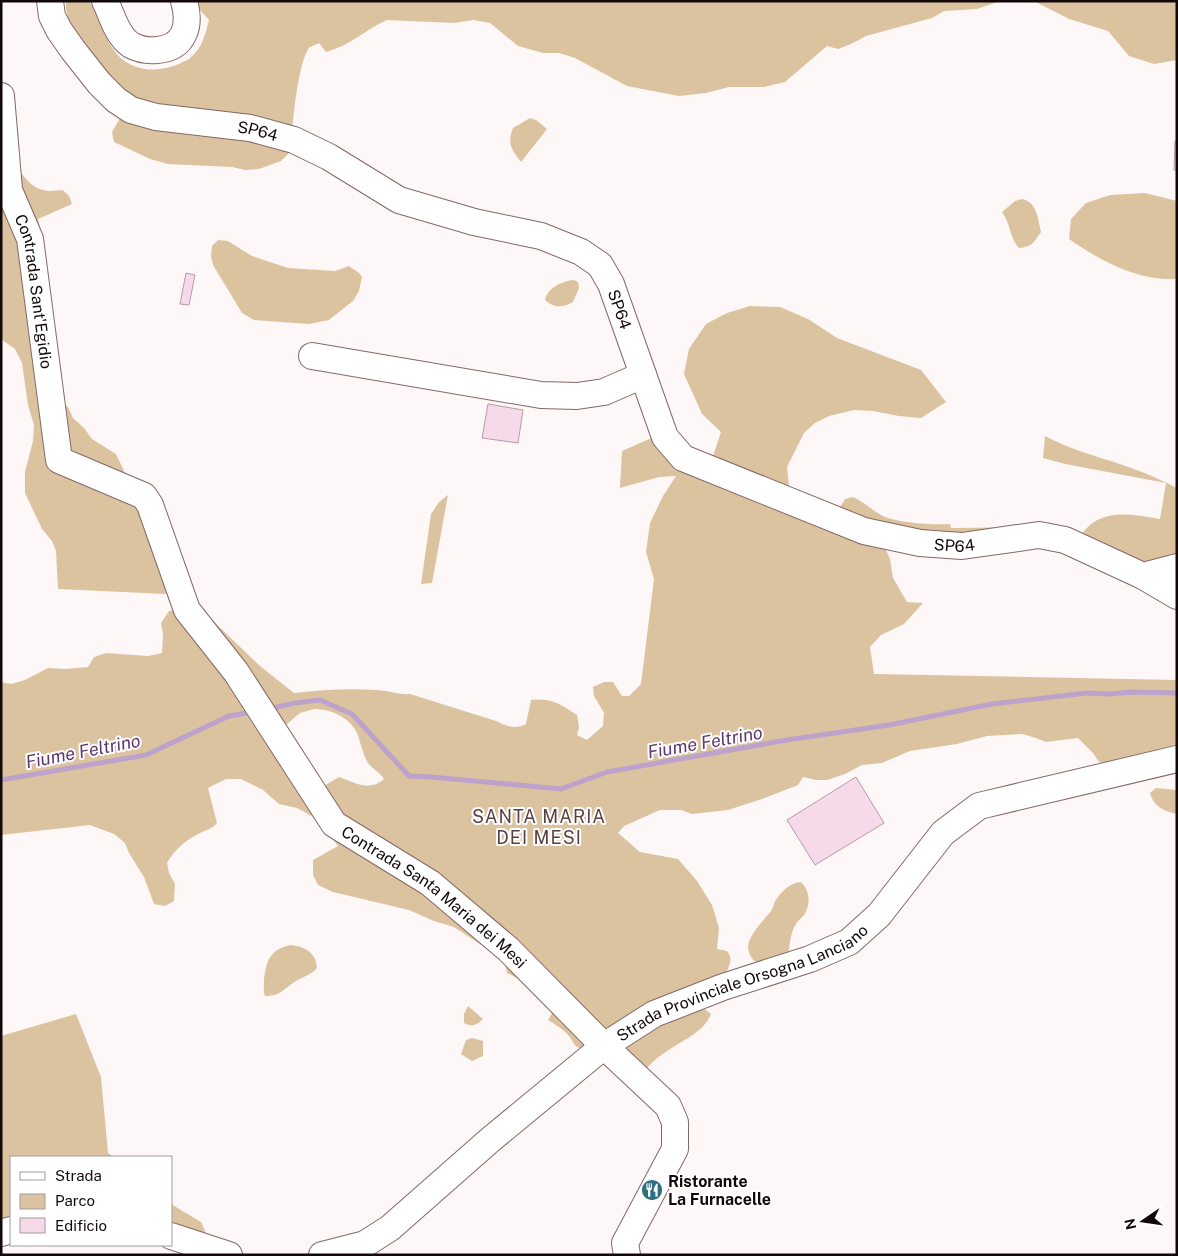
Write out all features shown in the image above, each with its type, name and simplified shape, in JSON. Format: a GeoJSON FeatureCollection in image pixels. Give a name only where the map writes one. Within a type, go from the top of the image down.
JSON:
{"type":"FeatureCollection","features":[{"type":"Feature","properties":{"kind":"street","name":"SP64"},"geometry":{"type":"LineString","coordinates":[[50,1],[52,16],[72,50],[99,83],[116,100],[131,110],[156,117],[250,128],[294,140],[330,157],[400,200],[474,222],[541,236],[581,252],[600,265],[611,284],[665,437],[683,458],[864,531],[920,543],[962,546],[1039,535],[1065,540],[1143,576],[1177,596]]}},
{"type":"Feature","properties":{"kind":"street"},"geometry":{"type":"LineString","coordinates":[[105,1],[120,33],[130,44],[145,51],[166,50],[181,40],[187,26],[187,11],[184,1]]}},
{"type":"Feature","properties":{"kind":"street","name":"Contrada Sant'Egidio"},"geometry":{"type":"LineString","coordinates":[[1,96],[9,190],[30,239],[59,460]]}},
{"type":"Feature","properties":{"kind":"street"},"geometry":{"type":"LineString","coordinates":[[312,356],[541,395],[577,396],[604,392],[643,375]]}},
{"type":"Feature","properties":{"kind":"street","name":"Contrada Santa Maria dei Mesi"},"geometry":{"type":"LineString","coordinates":[[59,460],[144,496],[150,505],[187,610],[236,672],[334,824],[430,883],[508,949],[604,1046],[668,1106],[675,1122],[675,1149],[625,1242],[627,1255]]}},
{"type":"Feature","properties":{"kind":"street"},"geometry":{"type":"LineString","coordinates":[[1143,576],[1177,567]]}},
{"type":"Feature","properties":{"kind":"street","name":"Strada Provinciale Orsogna Lanciano"},"geometry":{"type":"LineString","coordinates":[[322,1255],[365,1244],[390,1228],[490,1140],[604,1046],[654,1014],[723,987],[810,958],[849,942],[879,915],[943,833],[979,806],[1177,759]]}},
{"type":"Feature","properties":{"kind":"street"},"geometry":{"type":"LineString","coordinates":[[172,1236],[229,1255]]}},
{"type":"Feature","properties":{"kind":"green space"},"geometry":{"type":"Polygon","coordinates":[[[66,1],[89,1],[109,43],[119,57],[144,69],[163,69],[188,60],[201,45],[209,20],[192,1],[1000,1],[977,9],[944,11],[932,18],[866,36],[838,49],[827,46],[785,82],[764,87],[729,87],[706,93],[679,96],[627,86],[575,58],[559,53],[543,53],[518,46],[490,23],[473,20],[454,23],[387,20],[335,49],[326,52],[319,43],[309,48],[305,54],[299,76],[292,133],[126,99],[98,66],[71,25],[66,1]]]}},
{"type":"Feature","properties":{"kind":"green space"},"geometry":{"type":"Polygon","coordinates":[[[1034,1],[1177,1],[1177,60],[1154,64],[1129,56],[1108,31],[1069,19],[1034,1]]]}},
{"type":"Feature","properties":{"kind":"green space"},"geometry":{"type":"Polygon","coordinates":[[[120,118],[245,138],[292,150],[281,161],[259,169],[245,170],[232,167],[168,164],[150,159],[114,142],[112,132],[120,118]]]}},
{"type":"Feature","properties":{"kind":"green space"},"geometry":{"type":"Polygon","coordinates":[[[530,118],[536,120],[547,129],[521,162],[511,146],[511,133],[513,128],[530,118]]]}},
{"type":"Feature","properties":{"kind":"green space"},"geometry":{"type":"Polygon","coordinates":[[[12,161],[34,186],[45,191],[63,190],[69,196],[72,204],[38,219],[44,244],[45,277],[60,401],[68,407],[73,418],[92,439],[116,454],[125,473],[123,481],[173,578],[166,594],[58,589],[56,551],[52,541],[42,529],[25,493],[25,472],[33,441],[34,425],[28,405],[22,363],[15,349],[1,339],[1,162],[12,161]]]}},
{"type":"Feature","properties":{"kind":"green space"},"geometry":{"type":"Polygon","coordinates":[[[1145,193],[1177,201],[1177,279],[1148,277],[1120,268],[1094,255],[1069,239],[1071,219],[1086,203],[1110,195],[1145,193]]]}},
{"type":"Feature","properties":{"kind":"green space"},"geometry":{"type":"Polygon","coordinates":[[[1022,199],[1034,207],[1041,232],[1032,243],[1019,248],[1013,239],[1002,212],[1015,201],[1022,199]]]}},
{"type":"Feature","properties":{"kind":"green space"},"geometry":{"type":"Polygon","coordinates":[[[218,240],[228,241],[252,256],[288,268],[335,271],[349,266],[362,277],[359,291],[353,301],[329,320],[309,324],[254,320],[242,313],[213,265],[211,256],[212,246],[218,240]]]}},
{"type":"Feature","properties":{"kind":"green space"},"geometry":{"type":"Polygon","coordinates":[[[574,280],[578,282],[579,288],[573,302],[558,306],[551,305],[545,300],[553,288],[574,280]]]}},
{"type":"Feature","properties":{"kind":"green space"},"geometry":{"type":"Polygon","coordinates":[[[750,306],[780,307],[808,319],[837,338],[921,370],[946,402],[921,418],[854,410],[829,416],[815,423],[804,433],[787,467],[790,494],[711,462],[721,432],[702,414],[684,374],[689,349],[706,324],[727,313],[750,306]]]}},
{"type":"Feature","properties":{"kind":"green space"},"geometry":{"type":"Polygon","coordinates":[[[656,436],[880,537],[890,559],[893,578],[907,602],[923,603],[904,624],[881,635],[870,647],[874,674],[1177,680],[1177,746],[1108,764],[1099,762],[1078,738],[1046,742],[1022,734],[987,736],[957,744],[910,751],[882,763],[862,765],[845,774],[827,780],[803,777],[798,785],[728,810],[692,814],[681,810],[660,810],[624,826],[618,833],[640,852],[678,859],[697,881],[712,905],[719,928],[717,949],[727,951],[730,962],[726,973],[590,1050],[576,1046],[563,1030],[548,1020],[556,1006],[528,979],[517,978],[507,973],[504,960],[454,927],[409,910],[333,892],[318,885],[313,875],[313,860],[338,846],[317,819],[297,808],[279,804],[263,790],[241,779],[226,779],[208,788],[217,823],[185,842],[170,858],[167,863],[169,873],[175,884],[174,901],[165,906],[154,904],[144,877],[125,843],[114,834],[90,825],[1,835],[1,682],[11,684],[25,680],[48,668],[88,667],[94,657],[106,653],[148,656],[162,653],[163,635],[161,623],[169,611],[183,608],[210,618],[260,666],[294,693],[355,689],[410,694],[515,727],[526,724],[531,700],[544,700],[560,705],[577,715],[579,727],[577,735],[587,740],[603,726],[604,713],[594,696],[593,687],[604,682],[613,682],[622,696],[629,696],[641,684],[654,579],[646,552],[650,523],[663,496],[676,476],[659,477],[620,488],[622,451],[656,436]],[[314,709],[300,713],[280,730],[319,789],[339,777],[368,786],[384,779],[368,763],[357,733],[349,722],[333,712],[314,709]]]}},
{"type":"Feature","properties":{"kind":"green space"},"geometry":{"type":"Polygon","coordinates":[[[1045,436],[1078,450],[1139,471],[1156,478],[1177,488],[1177,562],[1142,571],[1081,536],[1097,520],[1106,517],[1139,515],[1160,519],[1166,483],[1043,458],[1045,436]]]}},
{"type":"Feature","properties":{"kind":"green space"},"geometry":{"type":"Polygon","coordinates":[[[448,495],[432,583],[421,584],[431,514],[439,502],[448,495]]]}},
{"type":"Feature","properties":{"kind":"green space"},"geometry":{"type":"Polygon","coordinates":[[[853,497],[883,516],[906,522],[950,524],[951,528],[1035,527],[923,544],[838,510],[845,499],[853,497]]]}},
{"type":"Feature","properties":{"kind":"green space"},"geometry":{"type":"Polygon","coordinates":[[[1156,788],[1177,790],[1177,814],[1164,810],[1154,802],[1150,793],[1156,788]]]}},
{"type":"Feature","properties":{"kind":"green space"},"geometry":{"type":"Polygon","coordinates":[[[801,882],[808,893],[808,906],[793,930],[789,951],[768,960],[754,961],[748,947],[754,932],[771,911],[783,891],[791,885],[801,882]]]}},
{"type":"Feature","properties":{"kind":"green space"},"geometry":{"type":"Polygon","coordinates":[[[291,945],[306,949],[315,958],[317,968],[280,992],[265,996],[264,980],[268,961],[279,949],[291,945]]]}},
{"type":"Feature","properties":{"kind":"green space"},"geometry":{"type":"Polygon","coordinates":[[[696,1002],[711,1014],[703,1027],[660,1056],[645,1070],[617,1045],[696,1002]]]}},
{"type":"Feature","properties":{"kind":"green space"},"geometry":{"type":"Polygon","coordinates":[[[468,1006],[483,1019],[475,1025],[464,1023],[464,1014],[468,1006]]]}},
{"type":"Feature","properties":{"kind":"green space"},"geometry":{"type":"Polygon","coordinates":[[[76,1014],[101,1077],[108,1153],[112,1156],[10,1156],[10,1221],[1,1224],[1,1036],[76,1014]]]}},
{"type":"Feature","properties":{"kind":"green space"},"geometry":{"type":"Polygon","coordinates":[[[472,1038],[483,1041],[483,1056],[472,1061],[461,1054],[466,1040],[472,1038]]]}},
{"type":"Feature","properties":{"kind":"green space"},"geometry":{"type":"Polygon","coordinates":[[[172,1205],[201,1222],[210,1242],[172,1227],[172,1205]]]}},
{"type":"Feature","properties":{"kind":"building"},"geometry":{"type":"Polygon","coordinates":[[[1175,141],[1177,141],[1177,170],[1174,170],[1175,141]]]}},
{"type":"Feature","properties":{"kind":"building"},"geometry":{"type":"Polygon","coordinates":[[[186,273],[195,275],[189,305],[180,304],[186,273]]]}},
{"type":"Feature","properties":{"kind":"building"},"geometry":{"type":"Polygon","coordinates":[[[488,404],[523,410],[518,443],[482,438],[488,404]]]}},
{"type":"Feature","properties":{"kind":"building"},"geometry":{"type":"Polygon","coordinates":[[[856,777],[884,823],[815,865],[787,820],[856,777]]]}},
{"type":"Feature","properties":{"kind":"waterway","name":"Fiume Feltrino"},"geometry":{"type":"LineString","coordinates":[[269,709],[320,700],[352,714],[409,776],[561,789],[607,772],[787,740],[889,725],[992,704],[1087,693],[1177,693]]}},
{"type":"Feature","properties":{"kind":"waterway","name":"Fiume Feltrino"},"geometry":{"type":"LineString","coordinates":[[1,780],[146,755],[229,716],[252,712]]}},
{"type":"Feature","properties":{"kind":"place","name":"Ristorante La Furnacelle"},"geometry":{"type":"Point","coordinates":[652,1190]}},
{"type":"Feature","properties":{"kind":"district","name":"SANTA MARIA DEI MESI"},"geometry":{"type":"Point","coordinates":[539,826]}}]}
